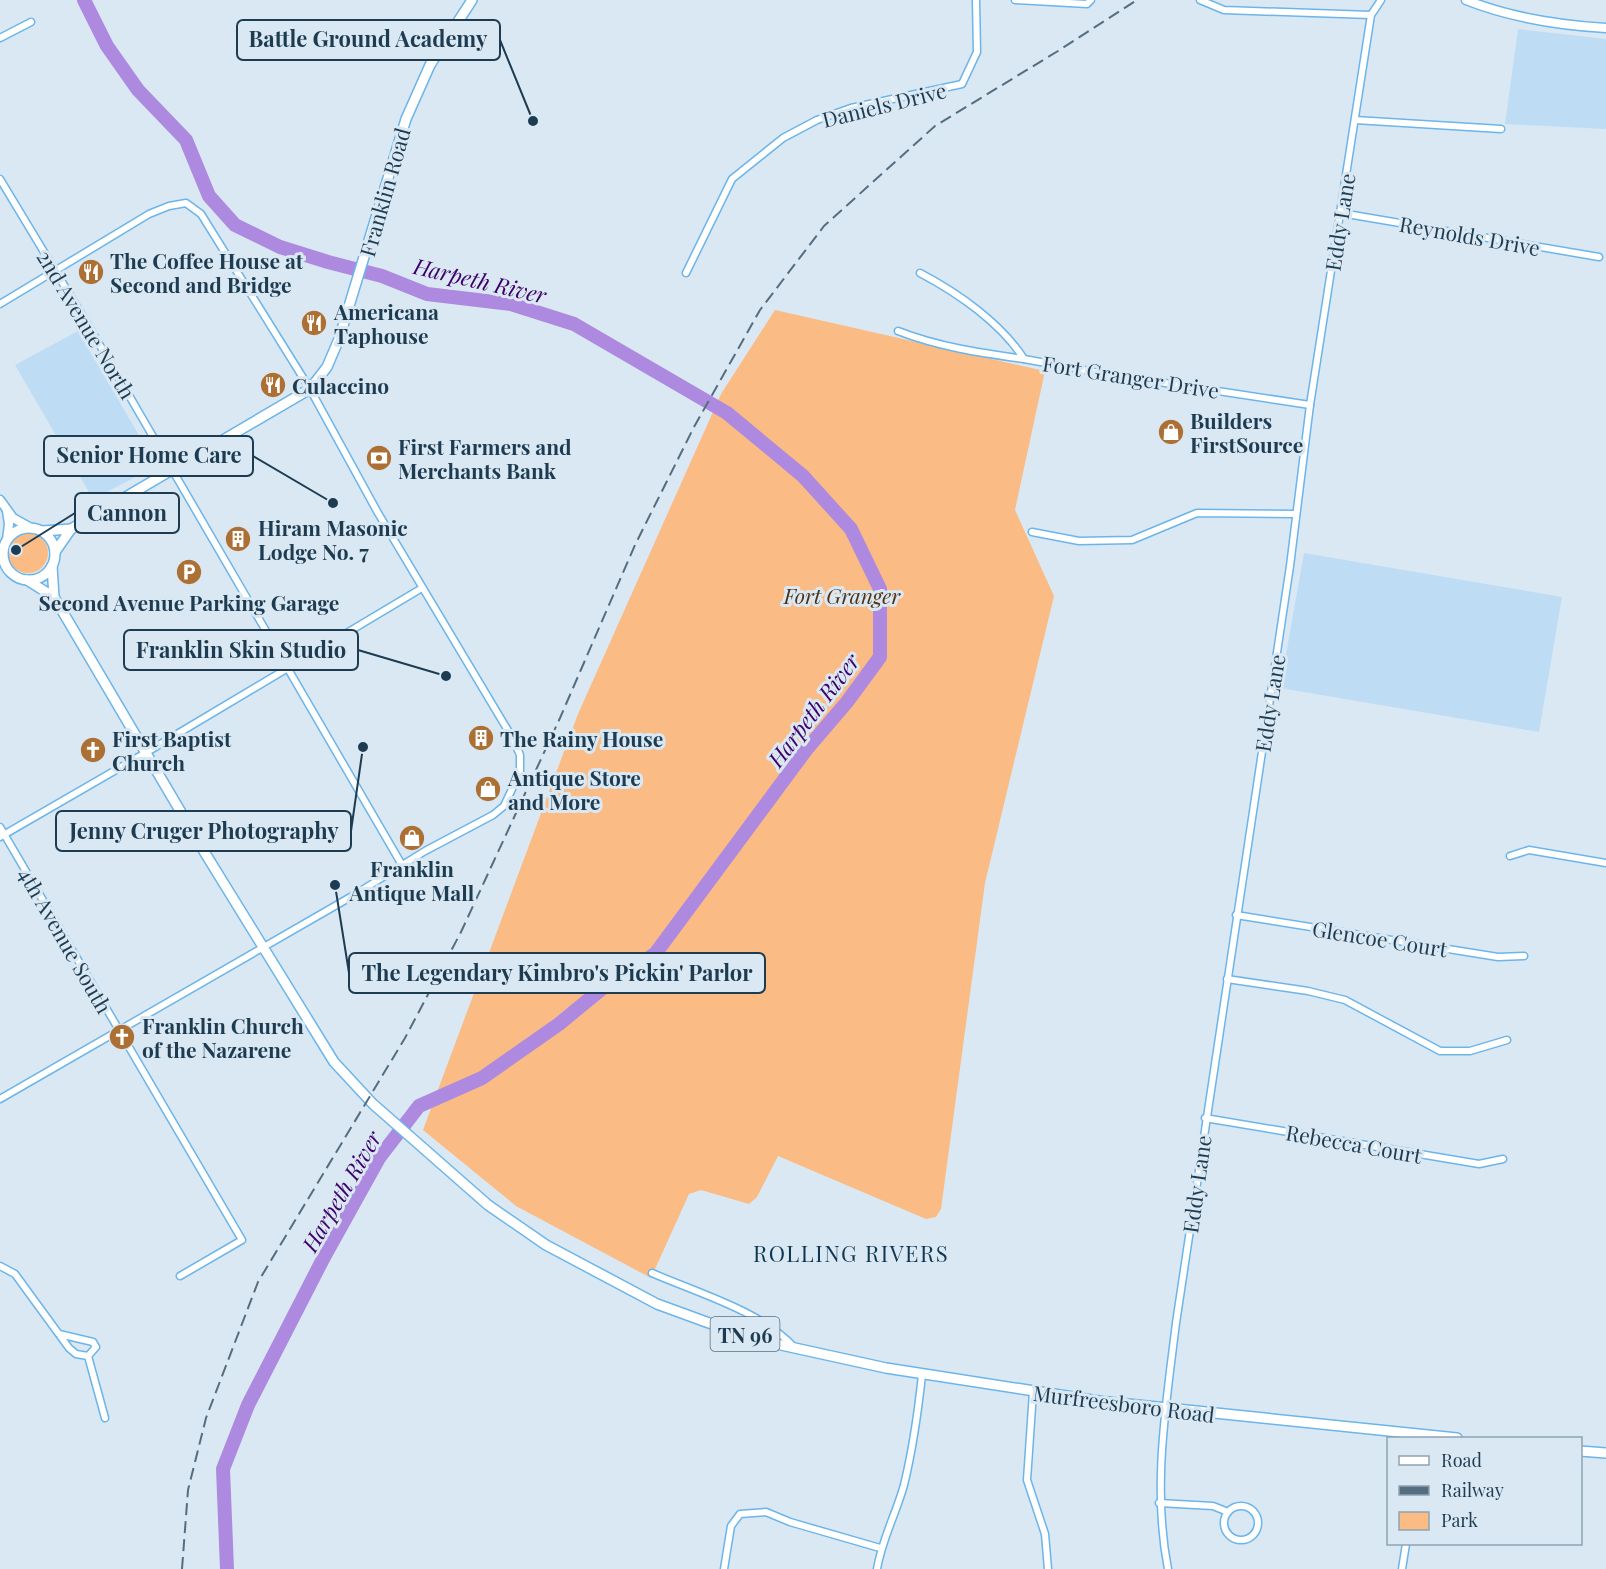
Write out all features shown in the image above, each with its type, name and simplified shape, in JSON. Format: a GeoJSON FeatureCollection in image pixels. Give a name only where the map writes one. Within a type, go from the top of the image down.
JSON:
{"type":"FeatureCollection","features":[{"type":"Feature","properties":{"kind":"main road","name":"Franklin Road"},"geometry":{"type":"LineString","coordinates":[[310,389],[327,367],[349,310],[405,119],[430,65],[472,0]]}},
{"type":"Feature","properties":{"kind":"main road"},"geometry":{"type":"LineString","coordinates":[[0,575],[39,578],[52,566],[55,552],[71,529],[310,389]]}},
{"type":"Feature","properties":{"kind":"main road"},"geometry":{"type":"LineString","coordinates":[[54,597],[20,578],[7,567],[2,558],[7,540],[18,531],[31,528],[42,531],[71,529]]}},
{"type":"Feature","properties":{"kind":"main road"},"geometry":{"type":"LineString","coordinates":[[42,531],[52,541],[55,552]]}},
{"type":"Feature","properties":{"kind":"main road","name":"TN 96"},"geometry":{"type":"LineString","coordinates":[[52,566],[54,597],[262,946]]}},
{"type":"Feature","properties":{"kind":"main road","name":"Murfreesboro Road"},"geometry":{"type":"LineString","coordinates":[[262,946],[334,1062],[370,1102],[488,1205],[546,1245],[657,1304],[709,1323],[795,1348],[922,1375],[1165,1409],[1428,1437]]}},
{"type":"Feature","properties":{"kind":"main road"},"geometry":{"type":"LineString","coordinates":[[1582,1451],[1606,1454]]}},
{"type":"Feature","properties":{"kind":"street","name":"Daniels Drive"},"geometry":{"type":"LineString","coordinates":[[686,273],[732,179],[783,138],[817,120],[851,108],[962,84],[977,52],[976,0]]}},
{"type":"Feature","properties":{"kind":"street"},"geometry":{"type":"LineString","coordinates":[[1015,0],[1089,2]]}},
{"type":"Feature","properties":{"kind":"street"},"geometry":{"type":"LineString","coordinates":[[1200,0],[1224,10],[1371,15]]}},
{"type":"Feature","properties":{"kind":"street","name":"Eddy Lane"},"geometry":{"type":"LineString","coordinates":[[1168,1569],[1161,1531],[1159,1503],[1165,1409],[1205,1118],[1296,514],[1310,405],[1371,15],[1381,0]]}},
{"type":"Feature","properties":{"kind":"street"},"geometry":{"type":"LineString","coordinates":[[1466,0],[1533,20],[1606,28]]}},
{"type":"Feature","properties":{"kind":"street"},"geometry":{"type":"LineString","coordinates":[[0,38],[31,22]]}},
{"type":"Feature","properties":{"kind":"street"},"geometry":{"type":"LineString","coordinates":[[1355,120],[1501,129]]}},
{"type":"Feature","properties":{"kind":"street","name":"2nd Avenue North"},"geometry":{"type":"LineString","coordinates":[[0,179],[173,470],[402,865]]}},
{"type":"Feature","properties":{"kind":"street"},"geometry":{"type":"LineString","coordinates":[[0,304],[149,214],[169,206],[186,203],[201,214],[310,389],[422,588],[513,739],[519,755],[520,772],[504,806],[0,1098]]}},
{"type":"Feature","properties":{"kind":"street","name":"Reynolds Drive"},"geometry":{"type":"LineString","coordinates":[[1341,213],[1599,257]]}},
{"type":"Feature","properties":{"kind":"street","name":"Fort Granger Drive"},"geometry":{"type":"LineString","coordinates":[[920,273],[983,316],[1014,342],[1024,359]]}},
{"type":"Feature","properties":{"kind":"street","name":"Fort Granger Drive"},"geometry":{"type":"LineString","coordinates":[[898,331],[924,341],[971,352],[1310,405]]}},
{"type":"Feature","properties":{"kind":"street"},"geometry":{"type":"LineString","coordinates":[[0,500],[9,524],[7,540]]}},
{"type":"Feature","properties":{"kind":"street"},"geometry":{"type":"LineString","coordinates":[[6,511],[13,518],[31,528]]}},
{"type":"Feature","properties":{"kind":"street"},"geometry":{"type":"LineString","coordinates":[[1032,532],[1080,542],[1132,540],[1197,513],[1296,514]]}},
{"type":"Feature","properties":{"kind":"street"},"geometry":{"type":"LineString","coordinates":[[2,836],[422,588]]}},
{"type":"Feature","properties":{"kind":"street","name":"4th Avenue South"},"geometry":{"type":"LineString","coordinates":[[0,826],[2,836],[119,1029],[242,1240],[180,1276]]}},
{"type":"Feature","properties":{"kind":"street"},"geometry":{"type":"LineString","coordinates":[[1510,856],[1529,850],[1606,863]]}},
{"type":"Feature","properties":{"kind":"street","name":"Glencoe Court"},"geometry":{"type":"LineString","coordinates":[[1236,915],[1498,957],[1524,956]]}},
{"type":"Feature","properties":{"kind":"street"},"geometry":{"type":"LineString","coordinates":[[1227,979],[1308,991],[1345,1000],[1440,1050],[1470,1051],[1507,1040]]}},
{"type":"Feature","properties":{"kind":"street","name":"Rebecca Court"},"geometry":{"type":"LineString","coordinates":[[1205,1118],[1479,1164],[1503,1159]]}},
{"type":"Feature","properties":{"kind":"street"},"geometry":{"type":"LineString","coordinates":[[0,1266],[15,1274],[76,1354],[88,1356]]}},
{"type":"Feature","properties":{"kind":"street"},"geometry":{"type":"LineString","coordinates":[[652,1273],[761,1320],[780,1332],[795,1348]]}},
{"type":"Feature","properties":{"kind":"street"},"geometry":{"type":"LineString","coordinates":[[59,1334],[93,1342],[96,1347],[88,1356]]}},
{"type":"Feature","properties":{"kind":"street"},"geometry":{"type":"LineString","coordinates":[[88,1356],[105,1418]]}},
{"type":"Feature","properties":{"kind":"street"},"geometry":{"type":"LineString","coordinates":[[877,1569],[880,1548],[903,1488],[916,1432],[922,1375]]}},
{"type":"Feature","properties":{"kind":"street"},"geometry":{"type":"LineString","coordinates":[[1033,1392],[1027,1480],[1046,1534],[1048,1569]]}},
{"type":"Feature","properties":{"kind":"street"},"geometry":{"type":"LineString","coordinates":[[1159,1503],[1213,1506],[1228,1512],[1242,1506],[1254,1513],[1257,1527],[1251,1536],[1241,1540],[1230,1537],[1223,1522],[1228,1512]]}},
{"type":"Feature","properties":{"kind":"street"},"geometry":{"type":"LineString","coordinates":[[724,1569],[731,1526],[740,1514],[766,1512],[790,1522],[880,1548]]}},
{"type":"Feature","properties":{"kind":"street"},"geometry":{"type":"LineString","coordinates":[[1401,1569],[1406,1545]]}},
{"type":"Feature","properties":{"kind":"shaded area"},"geometry":{"type":"Polygon","coordinates":[[[1518,29],[1606,39],[1606,129],[1505,124],[1518,29]]]}},
{"type":"Feature","properties":{"kind":"shaded area"},"geometry":{"type":"Polygon","coordinates":[[[78,331],[157,466],[93,499],[15,365],[78,331]]]}},
{"type":"Feature","properties":{"kind":"shaded area"},"geometry":{"type":"Polygon","coordinates":[[[1304,553],[1562,597],[1539,732],[1280,688],[1304,553]]]}},
{"type":"Feature","properties":{"kind":"green space","name":"Fort Granger"},"geometry":{"type":"Polygon","coordinates":[[[775,310],[1045,371],[1015,510],[1054,596],[985,883],[941,1209],[936,1217],[926,1219],[778,1156],[757,1197],[749,1204],[701,1190],[689,1194],[651,1278],[516,1206],[423,1130],[578,714],[721,394],[775,310]]]}},
{"type":"Feature","properties":{"kind":"green space"},"geometry":{"type":"Polygon","coordinates":[[[28,533],[36,534],[42,539],[47,545],[47,561],[42,567],[36,572],[28,573],[20,572],[14,567],[9,561],[8,553],[9,545],[14,539],[20,534],[28,533]]]}},
{"type":"Feature","properties":{"kind":"waterway","name":"Harpeth River"},"geometry":{"type":"LineString","coordinates":[[84,0],[107,46],[138,90],[186,140],[209,196],[235,225],[280,247],[382,276],[427,294],[511,304],[574,324],[727,413],[803,476],[851,529],[880,589],[880,657],[847,702],[806,750],[655,954],[604,987],[559,1024],[482,1078],[419,1106],[379,1158],[324,1257],[248,1405],[223,1469],[227,1569]]}},
{"type":"Feature","properties":{"kind":"railway"},"geometry":{"type":"LineString","coordinates":[[182,1569],[188,1490],[206,1418],[258,1282],[405,1038],[461,932],[560,718],[635,545],[694,427],[760,310],[824,226],[935,126],[1137,0]]}},
{"type":"Feature","properties":{"kind":"place","name":"Battle Ground Academy"},"geometry":{"type":"Point","coordinates":[533,121]}},
{"type":"Feature","properties":{"kind":"place","name":"The Coffee House at Second and Bridge"},"geometry":{"type":"Point","coordinates":[91,272]}},
{"type":"Feature","properties":{"kind":"place","name":"Americana Taphouse"},"geometry":{"type":"Point","coordinates":[314,323]}},
{"type":"Feature","properties":{"kind":"place","name":"Culaccino"},"geometry":{"type":"Point","coordinates":[273,385]}},
{"type":"Feature","properties":{"kind":"place","name":"Builders FirstSource"},"geometry":{"type":"Point","coordinates":[1171,432]}},
{"type":"Feature","properties":{"kind":"place","name":"First Farmers and Merchants Bank"},"geometry":{"type":"Point","coordinates":[379,458]}},
{"type":"Feature","properties":{"kind":"place","name":"Senior Home Care"},"geometry":{"type":"Point","coordinates":[333,503]}},
{"type":"Feature","properties":{"kind":"place","name":"Hiram Masonic Lodge No. 7"},"geometry":{"type":"Point","coordinates":[238,539]}},
{"type":"Feature","properties":{"kind":"place","name":"Cannon"},"geometry":{"type":"Point","coordinates":[16,550]}},
{"type":"Feature","properties":{"kind":"place","name":"Second Avenue Parking Garage"},"geometry":{"type":"Point","coordinates":[189,572]}},
{"type":"Feature","properties":{"kind":"place","name":"Franklin Skin Studio"},"geometry":{"type":"Point","coordinates":[446,676]}},
{"type":"Feature","properties":{"kind":"place","name":"The Rainy House"},"geometry":{"type":"Point","coordinates":[481,738]}},
{"type":"Feature","properties":{"kind":"place","name":"Jenny Cruger Photography"},"geometry":{"type":"Point","coordinates":[363,747]}},
{"type":"Feature","properties":{"kind":"place","name":"First Baptist Church"},"geometry":{"type":"Point","coordinates":[93,750]}},
{"type":"Feature","properties":{"kind":"place","name":"Antique Store and More"},"geometry":{"type":"Point","coordinates":[488,789]}},
{"type":"Feature","properties":{"kind":"place","name":"Franklin Antique Mall"},"geometry":{"type":"Point","coordinates":[412,838]}},
{"type":"Feature","properties":{"kind":"place","name":"The Legendary Kimbro's Pickin' Parlor"},"geometry":{"type":"Point","coordinates":[335,885]}},
{"type":"Feature","properties":{"kind":"place","name":"Franklin Church of the Nazarene"},"geometry":{"type":"Point","coordinates":[122,1037]}},
{"type":"Feature","properties":{"kind":"district","name":"ROLLING RIVERS"},"geometry":{"type":"Point","coordinates":[851,1253]}}]}
